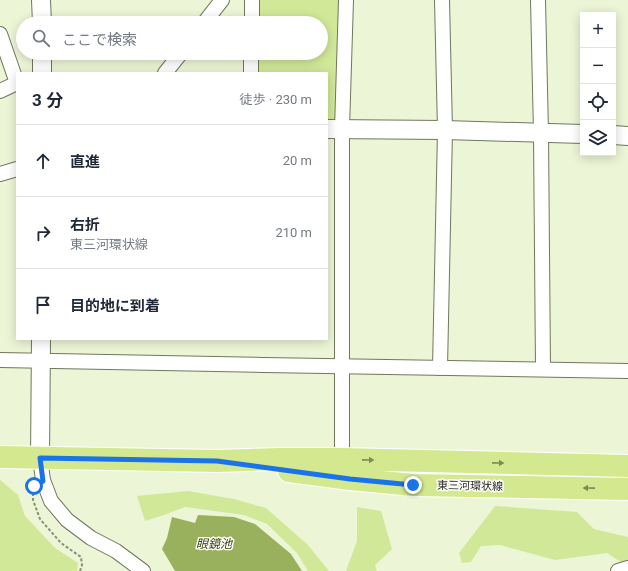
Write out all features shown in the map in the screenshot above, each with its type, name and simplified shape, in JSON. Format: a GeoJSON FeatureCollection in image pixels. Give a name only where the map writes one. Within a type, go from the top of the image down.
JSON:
{"type":"FeatureCollection","features":[{"type":"Feature","properties":{"kind":"main road","name":"東三河環状線"},"geometry":{"type":"LineString","coordinates":[[0,457],[217,461],[342,459],[628,466]]}},
{"type":"Feature","properties":{"kind":"main road","name":"東三河環状線"},"geometry":{"type":"LineString","coordinates":[[217,461],[350,479],[413,485],[628,489]]}},
{"type":"Feature","properties":{"kind":"street"},"geometry":{"type":"LineString","coordinates":[[42,0],[42,16]]}},
{"type":"Feature","properties":{"kind":"street"},"geometry":{"type":"LineString","coordinates":[[209,16],[222,0]]}},
{"type":"Feature","properties":{"kind":"street"},"geometry":{"type":"LineString","coordinates":[[252,0],[252,16]]}},
{"type":"Feature","properties":{"kind":"street"},"geometry":{"type":"LineString","coordinates":[[342,459],[335,129],[346,0]]}},
{"type":"Feature","properties":{"kind":"street"},"geometry":{"type":"LineString","coordinates":[[440,368],[445,130],[442,0]]}},
{"type":"Feature","properties":{"kind":"street"},"geometry":{"type":"LineString","coordinates":[[538,0],[543,369]]}},
{"type":"Feature","properties":{"kind":"street"},"geometry":{"type":"LineString","coordinates":[[0,34],[16,80]]}},
{"type":"Feature","properties":{"kind":"street"},"geometry":{"type":"LineString","coordinates":[[42,60],[42,72]]}},
{"type":"Feature","properties":{"kind":"street"},"geometry":{"type":"LineString","coordinates":[[166,72],[175,60]]}},
{"type":"Feature","properties":{"kind":"street"},"geometry":{"type":"LineString","coordinates":[[251,60],[251,72]]}},
{"type":"Feature","properties":{"kind":"street"},"geometry":{"type":"LineString","coordinates":[[0,91],[16,83]]}},
{"type":"Feature","properties":{"kind":"street"},"geometry":{"type":"LineString","coordinates":[[335,129],[445,130],[580,134]]}},
{"type":"Feature","properties":{"kind":"street"},"geometry":{"type":"LineString","coordinates":[[616,135],[628,136]]}},
{"type":"Feature","properties":{"kind":"street"},"geometry":{"type":"LineString","coordinates":[[0,174],[16,170]]}},
{"type":"Feature","properties":{"kind":"street"},"geometry":{"type":"LineString","coordinates":[[41,340],[40,458],[43,481],[51,502],[67,520],[91,538],[116,551],[143,571]]}},
{"type":"Feature","properties":{"kind":"street"},"geometry":{"type":"LineString","coordinates":[[0,360],[628,371]]}},
{"type":"Feature","properties":{"kind":"street"},"geometry":{"type":"LineString","coordinates":[[618,571],[628,568]]}},
{"type":"Feature","properties":{"kind":"path"},"geometry":{"type":"LineString","coordinates":[[43,481],[34,486],[33,500],[40,519],[61,544],[81,557],[82,565],[80,571]]}},
{"type":"Feature","properties":{"kind":"shaded area"},"geometry":{"type":"Polygon","coordinates":[[[252,0],[346,0],[342,129],[328,129],[328,72],[251,72],[251,60],[328,60],[328,16],[252,16],[252,0]]]}},
{"type":"Feature","properties":{"kind":"shaded area"},"geometry":{"type":"Polygon","coordinates":[[[0,480],[18,495],[25,516],[55,548],[78,563],[77,571],[0,571],[0,480]]]}},
{"type":"Feature","properties":{"kind":"shaded area"},"geometry":{"type":"Polygon","coordinates":[[[188,491],[234,499],[266,508],[308,545],[329,571],[308,571],[297,553],[267,524],[244,515],[185,507],[145,521],[137,496],[188,491]]]}},
{"type":"Feature","properties":{"kind":"shaded area"},"geometry":{"type":"Polygon","coordinates":[[[495,506],[577,512],[594,529],[628,537],[628,571],[624,564],[607,553],[555,560],[500,545],[481,546],[471,562],[462,563],[459,553],[495,506]]]}},
{"type":"Feature","properties":{"kind":"shaded area"},"geometry":{"type":"Polygon","coordinates":[[[357,507],[381,511],[392,549],[375,565],[377,571],[346,571],[357,541],[357,507]]]}},
{"type":"Feature","properties":{"kind":"water","name":"眼鏡池"},"geometry":{"type":"Polygon","coordinates":[[[198,515],[234,517],[255,524],[291,554],[302,571],[175,571],[162,549],[167,538],[172,517],[195,523],[198,515]]]}},
{"type":"Feature","properties":{"kind":"route"},"geometry":{"type":"LineString","coordinates":[[34,486],[43,481],[40,458],[217,461],[350,479],[413,485]]}}]}
